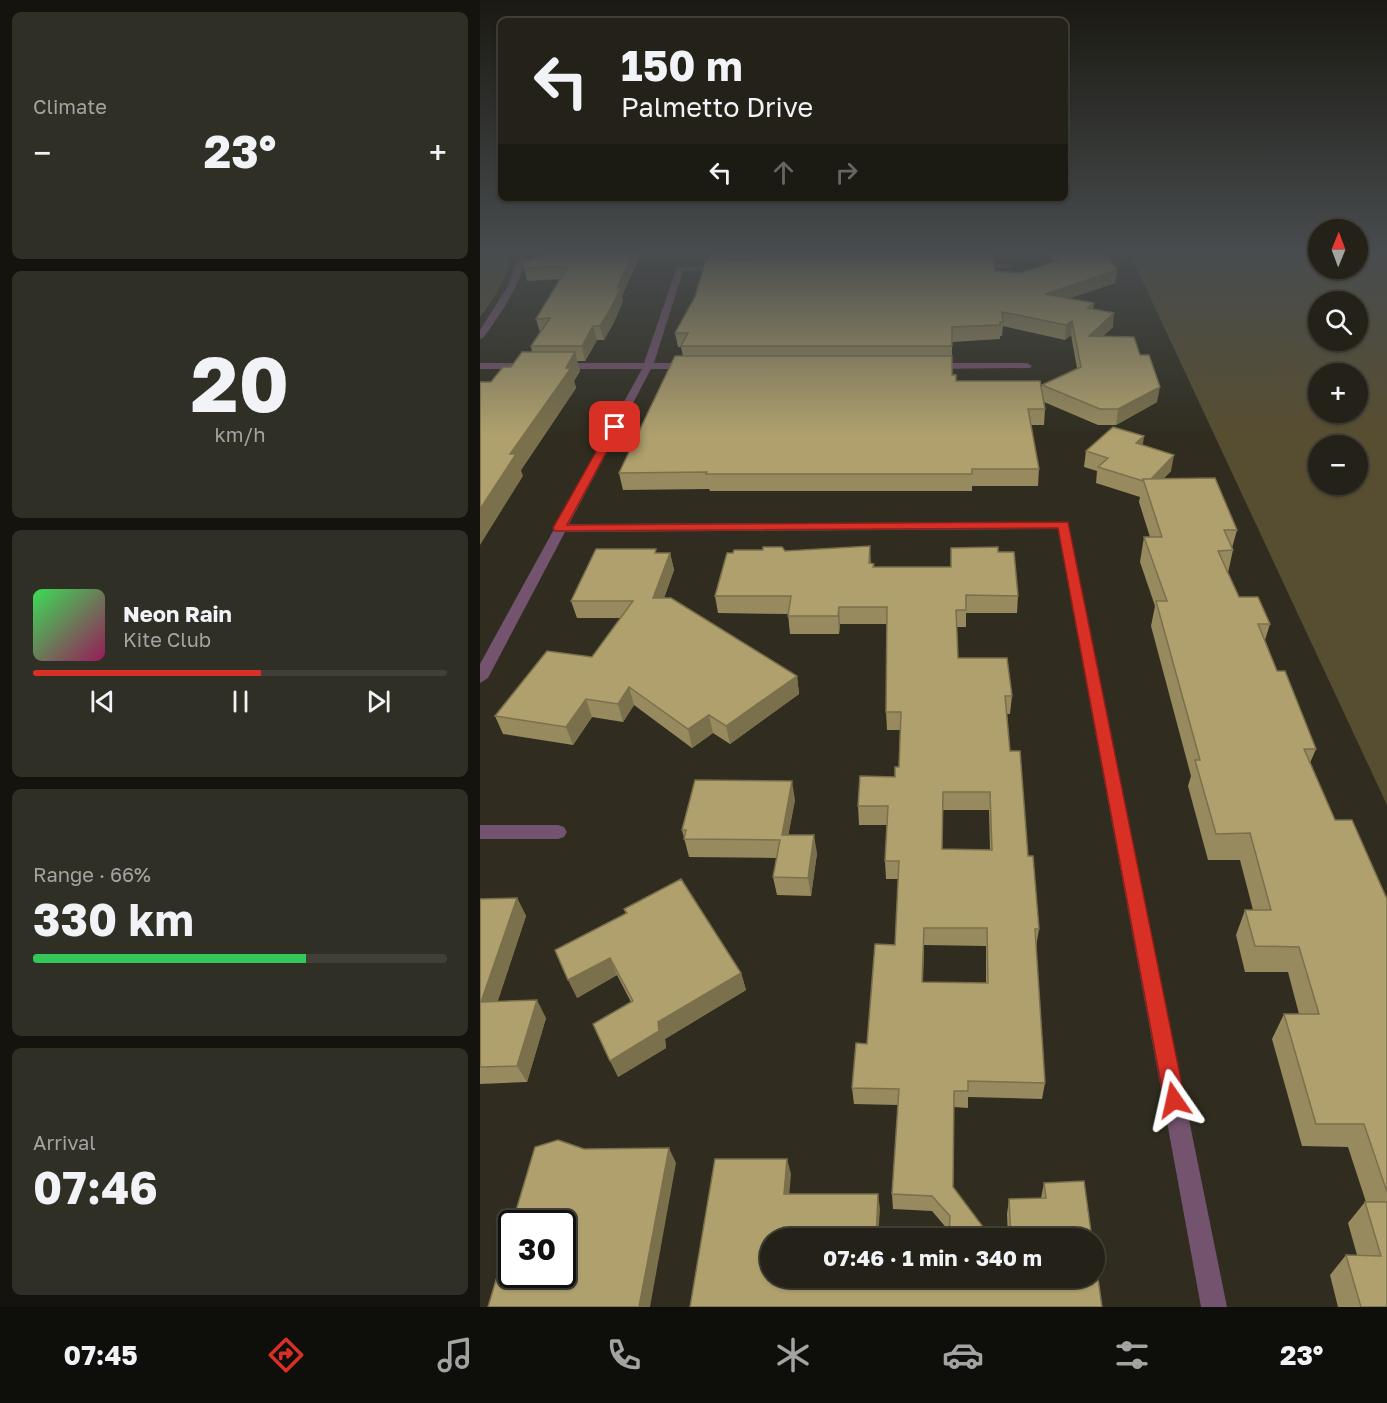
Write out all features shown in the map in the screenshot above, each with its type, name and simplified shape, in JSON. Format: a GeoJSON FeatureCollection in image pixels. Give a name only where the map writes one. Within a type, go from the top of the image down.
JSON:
{"type":"FeatureCollection","features":[{"type":"Feature","properties":{"kind":"street"},"geometry":{"type":"LineString","coordinates":[[480,336],[496,313]]}},
{"type":"Feature","properties":{"kind":"street"},"geometry":{"type":"LineString","coordinates":[[480,678],[648,366],[665,313]]}},
{"type":"Feature","properties":{"kind":"street"},"geometry":{"type":"LineString","coordinates":[[480,366],[540,366]]}},
{"type":"Feature","properties":{"kind":"street"},"geometry":{"type":"LineString","coordinates":[[552,366],[695,366]]}},
{"type":"Feature","properties":{"kind":"street"},"geometry":{"type":"LineString","coordinates":[[921,366],[1027,366]]}},
{"type":"Feature","properties":{"kind":"street"},"geometry":{"type":"LineString","coordinates":[[559,528],[1064,525],[1214,1307]]}},
{"type":"Feature","properties":{"kind":"street"},"geometry":{"type":"LineString","coordinates":[[480,832],[558,832]]}},
{"type":"Feature","properties":{"kind":"shaded area"},"geometry":{"type":"Polygon","coordinates":[[[1157,313],[1308,313],[1308,351],[1368,351],[1368,313],[1387,313],[1387,805],[1157,313]]]}},
{"type":"Feature","properties":{"kind":"building"},"geometry":{"type":"Polygon","coordinates":[[[540,313],[608,313],[600,326],[593,326],[582,346],[531,346],[550,318],[536,319],[540,313]]]}},
{"type":"Feature","properties":{"kind":"building"},"geometry":{"type":"Polygon","coordinates":[[[686,313],[1002,313],[1003,322],[1000,322],[1000,325],[952,327],[952,346],[681,346],[688,333],[675,333],[686,313]]]}},
{"type":"Feature","properties":{"kind":"building"},"geometry":{"type":"Polygon","coordinates":[[[1007,313],[1114,313],[1089,336],[1134,337],[1140,355],[1149,355],[1160,387],[1118,409],[1100,409],[1042,385],[1081,367],[1072,321],[1066,325],[1007,313]]]}},
{"type":"Feature","properties":{"kind":"building"},"geometry":{"type":"Polygon","coordinates":[[[522,352],[575,352],[566,368],[571,368],[510,454],[516,454],[480,509],[480,382],[491,382],[503,367],[511,367],[522,352]]]}},
{"type":"Feature","properties":{"kind":"building"},"geometry":{"type":"Polygon","coordinates":[[[675,356],[952,356],[952,375],[956,375],[956,381],[1040,381],[1045,409],[1028,409],[1039,469],[972,469],[972,474],[619,473],[675,356]]]}},
{"type":"Feature","properties":{"kind":"building"},"geometry":{"type":"Polygon","coordinates":[[[1113,427],[1144,436],[1136,443],[1174,455],[1151,479],[1143,479],[1143,481],[1098,467],[1108,458],[1086,451],[1113,427]]]}},
{"type":"Feature","properties":{"kind":"building"},"geometry":{"type":"Polygon","coordinates":[[[1215,478],[1237,530],[1224,530],[1233,550],[1218,551],[1239,597],[1258,597],[1270,624],[1258,624],[1277,671],[1285,671],[1316,749],[1304,749],[1335,820],[1352,820],[1387,897],[1387,1192],[1364,1124],[1316,1124],[1284,1014],[1319,1014],[1299,947],[1255,946],[1245,910],[1271,910],[1250,833],[1216,834],[1195,760],[1200,760],[1156,601],[1167,601],[1144,537],[1162,537],[1143,479],[1215,478]]]}},
{"type":"Feature","properties":{"kind":"building"},"geometry":{"type":"Polygon","coordinates":[[[870,546],[869,563],[874,564],[873,567],[951,567],[951,548],[998,547],[998,552],[1014,552],[1018,596],[966,595],[966,610],[956,610],[958,658],[1007,658],[1012,696],[1005,696],[1010,751],[1020,751],[1028,856],[1033,856],[1039,929],[1035,929],[1045,1083],[968,1081],[968,1091],[954,1091],[953,1187],[984,1228],[949,1228],[950,1216],[932,1196],[892,1194],[899,1089],[852,1088],[856,1043],[867,1044],[875,944],[895,945],[899,861],[885,861],[888,806],[858,806],[860,776],[895,777],[895,767],[899,767],[901,712],[886,712],[887,607],[839,607],[838,616],[788,616],[791,596],[715,596],[727,553],[733,553],[734,550],[763,550],[763,547],[782,547],[785,551],[870,546]],[[943,792],[942,849],[992,850],[990,792],[943,792]],[[924,928],[922,982],[988,983],[987,928],[924,928]]]}},
{"type":"Feature","properties":{"kind":"building"},"geometry":{"type":"Polygon","coordinates":[[[596,549],[656,549],[655,553],[670,553],[653,598],[671,598],[797,676],[726,726],[709,715],[688,729],[629,687],[618,704],[586,699],[566,727],[495,716],[547,651],[592,657],[633,601],[571,601],[596,549]]]}},
{"type":"Feature","properties":{"kind":"building"},"geometry":{"type":"Polygon","coordinates":[[[695,780],[792,781],[782,835],[814,835],[808,878],[773,877],[780,840],[684,839],[686,830],[682,830],[695,780]]]}},
{"type":"Feature","properties":{"kind":"building"},"geometry":{"type":"Polygon","coordinates":[[[681,879],[741,973],[658,1022],[659,1031],[610,1061],[593,1024],[633,1001],[610,958],[568,980],[555,950],[627,913],[624,909],[681,879]]]}},
{"type":"Feature","properties":{"kind":"building"},"geometry":{"type":"Polygon","coordinates":[[[517,898],[481,1002],[537,1000],[517,1066],[480,1067],[480,899],[517,898]]]}},
{"type":"Feature","properties":{"kind":"building"},"geometry":{"type":"Polygon","coordinates":[[[558,1140],[584,1149],[669,1148],[639,1307],[488,1307],[498,1273],[498,1288],[576,1288],[576,1210],[516,1210],[535,1147],[558,1140]]]}},
{"type":"Feature","properties":{"kind":"building"},"geometry":{"type":"Polygon","coordinates":[[[715,1159],[787,1159],[784,1194],[878,1194],[876,1228],[760,1228],[760,1288],[1099,1288],[1102,1307],[690,1307],[715,1159]]]}},
{"type":"Feature","properties":{"kind":"building"},"geometry":{"type":"Polygon","coordinates":[[[1084,1181],[1090,1228],[1010,1228],[1009,1199],[1046,1198],[1044,1183],[1084,1181]]]}},
{"type":"Feature","properties":{"kind":"building"},"geometry":{"type":"Polygon","coordinates":[[[1365,1202],[1387,1202],[1387,1307],[1361,1307],[1346,1255],[1381,1256],[1365,1202]]]}},
{"type":"Feature","properties":{"kind":"route"},"geometry":{"type":"LineString","coordinates":[[615,427],[559,528],[1064,525],[1174,1100]]}}]}
